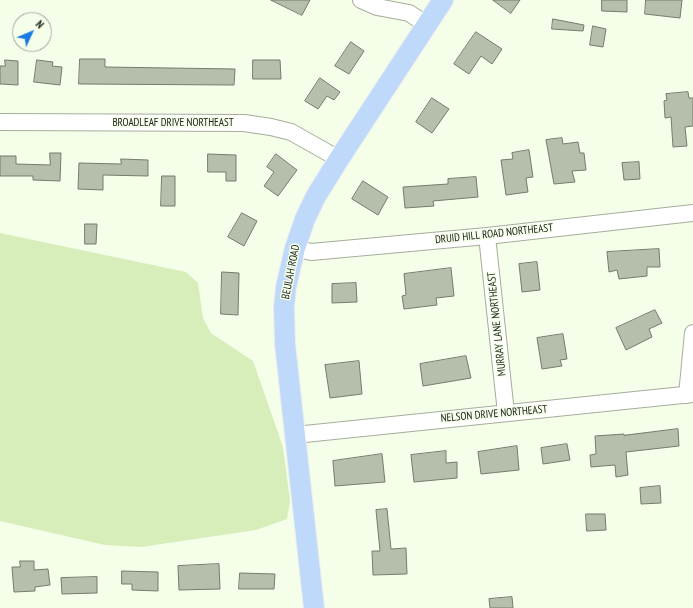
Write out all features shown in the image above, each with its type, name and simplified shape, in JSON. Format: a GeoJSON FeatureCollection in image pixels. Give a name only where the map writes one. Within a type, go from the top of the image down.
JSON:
{"type":"FeatureCollection","features":[{"type":"Feature","properties":{"kind":"main road","name":"BEULAH ROAD"},"geometry":{"type":"LineString","coordinates":[[314,608],[286,344],[284,307],[289,273],[295,248],[305,219],[313,202],[339,159],[443,0]]}},
{"type":"Feature","properties":{"kind":"street"},"geometry":{"type":"LineString","coordinates":[[361,0],[377,7],[410,13],[427,25]]}},
{"type":"Feature","properties":{"kind":"street","name":"BROADLEAF DRIVE NORTHEAST"},"geometry":{"type":"LineString","coordinates":[[0,122],[244,123],[291,132],[339,159]]}},
{"type":"Feature","properties":{"kind":"street","name":"DRUID HILL ROAD NORTHEAST"},"geometry":{"type":"LineString","coordinates":[[295,248],[311,252],[487,236],[693,213]]}},
{"type":"Feature","properties":{"kind":"street","name":"MURRAY LANE NORTHEAST"},"geometry":{"type":"LineString","coordinates":[[487,236],[506,413]]}},
{"type":"Feature","properties":{"kind":"street"},"geometry":{"type":"LineString","coordinates":[[690,395],[693,333]]}},
{"type":"Feature","properties":{"kind":"street","name":"NELSON DRIVE NORTHEAST"},"geometry":{"type":"LineString","coordinates":[[295,434],[690,395]]}},
{"type":"Feature","properties":{"kind":"green space"},"geometry":{"type":"Polygon","coordinates":[[[0,233],[186,272],[198,283],[203,318],[211,333],[253,361],[283,447],[290,501],[287,519],[256,530],[141,547],[105,545],[0,521],[0,233]]]}},
{"type":"Feature","properties":{"kind":"building"},"geometry":{"type":"Polygon","coordinates":[[[271,0],[310,0],[302,15],[271,0]]]}},
{"type":"Feature","properties":{"kind":"building"},"geometry":{"type":"Polygon","coordinates":[[[493,0],[520,0],[511,13],[493,0]]]}},
{"type":"Feature","properties":{"kind":"building"},"geometry":{"type":"Polygon","coordinates":[[[602,0],[627,0],[627,12],[602,11],[602,0]]]}},
{"type":"Feature","properties":{"kind":"building"},"geometry":{"type":"Polygon","coordinates":[[[646,0],[682,0],[680,18],[645,14],[646,0]]]}},
{"type":"Feature","properties":{"kind":"building"},"geometry":{"type":"Polygon","coordinates":[[[553,19],[584,25],[583,31],[552,29],[553,19]]]}},
{"type":"Feature","properties":{"kind":"building"},"geometry":{"type":"Polygon","coordinates":[[[593,26],[606,29],[603,47],[590,45],[593,26]]]}},
{"type":"Feature","properties":{"kind":"building"},"geometry":{"type":"Polygon","coordinates":[[[476,32],[502,49],[492,64],[481,56],[469,74],[454,64],[476,32]]]}},
{"type":"Feature","properties":{"kind":"building"},"geometry":{"type":"Polygon","coordinates":[[[351,42],[364,51],[349,74],[335,66],[351,42]]]}},
{"type":"Feature","properties":{"kind":"building"},"geometry":{"type":"Polygon","coordinates":[[[80,59],[105,59],[105,67],[235,69],[234,85],[79,84],[80,59]]]}},
{"type":"Feature","properties":{"kind":"building"},"geometry":{"type":"Polygon","coordinates":[[[5,60],[18,61],[18,85],[0,84],[0,66],[5,66],[5,60]]]}},
{"type":"Feature","properties":{"kind":"building"},"geometry":{"type":"Polygon","coordinates":[[[37,60],[53,62],[52,66],[62,67],[60,85],[34,82],[37,60]]]}},
{"type":"Feature","properties":{"kind":"building"},"geometry":{"type":"Polygon","coordinates":[[[253,60],[280,60],[281,79],[253,79],[253,60]]]}},
{"type":"Feature","properties":{"kind":"building"},"geometry":{"type":"Polygon","coordinates":[[[320,78],[340,92],[334,100],[327,96],[318,109],[305,101],[320,78]]]}},
{"type":"Feature","properties":{"kind":"building"},"geometry":{"type":"Polygon","coordinates":[[[688,92],[689,98],[693,98],[693,126],[685,127],[687,146],[673,147],[671,117],[665,118],[664,101],[667,100],[666,94],[688,92]]]}},
{"type":"Feature","properties":{"kind":"building"},"geometry":{"type":"Polygon","coordinates":[[[432,98],[449,109],[432,133],[416,122],[432,98]]]}},
{"type":"Feature","properties":{"kind":"building"},"geometry":{"type":"Polygon","coordinates":[[[562,138],[563,144],[578,142],[580,153],[584,153],[586,170],[572,171],[575,182],[554,184],[546,140],[562,138]]]}},
{"type":"Feature","properties":{"kind":"building"},"geometry":{"type":"Polygon","coordinates":[[[529,150],[533,177],[526,178],[528,192],[506,195],[501,160],[513,159],[512,153],[529,150]]]}},
{"type":"Feature","properties":{"kind":"building"},"geometry":{"type":"Polygon","coordinates":[[[50,153],[61,153],[60,181],[33,180],[33,176],[0,176],[0,156],[16,156],[16,164],[50,165],[50,153]]]}},
{"type":"Feature","properties":{"kind":"building"},"geometry":{"type":"Polygon","coordinates":[[[208,154],[236,155],[236,181],[226,181],[226,172],[208,172],[208,154]]]}},
{"type":"Feature","properties":{"kind":"building"},"geometry":{"type":"Polygon","coordinates":[[[276,154],[297,170],[278,196],[264,186],[274,172],[267,167],[276,154]]]}},
{"type":"Feature","properties":{"kind":"building"},"geometry":{"type":"Polygon","coordinates":[[[121,159],[148,160],[148,176],[103,175],[103,190],[78,189],[79,163],[121,164],[121,159]]]}},
{"type":"Feature","properties":{"kind":"building"},"geometry":{"type":"Polygon","coordinates":[[[639,162],[640,179],[624,180],[622,163],[639,162]]]}},
{"type":"Feature","properties":{"kind":"building"},"geometry":{"type":"Polygon","coordinates":[[[162,176],[175,176],[175,206],[161,206],[162,176]]]}},
{"type":"Feature","properties":{"kind":"building"},"geometry":{"type":"Polygon","coordinates":[[[476,177],[478,197],[433,201],[434,206],[405,208],[403,187],[448,184],[448,179],[476,177]]]}},
{"type":"Feature","properties":{"kind":"building"},"geometry":{"type":"Polygon","coordinates":[[[363,181],[388,197],[378,215],[352,199],[363,181]]]}},
{"type":"Feature","properties":{"kind":"building"},"geometry":{"type":"Polygon","coordinates":[[[242,213],[257,221],[244,246],[228,237],[242,213]]]}},
{"type":"Feature","properties":{"kind":"building"},"geometry":{"type":"Polygon","coordinates":[[[85,224],[97,224],[96,244],[85,244],[85,224]]]}},
{"type":"Feature","properties":{"kind":"building"},"geometry":{"type":"Polygon","coordinates":[[[659,249],[660,267],[647,267],[647,276],[619,279],[617,270],[609,272],[607,252],[659,249]]]}},
{"type":"Feature","properties":{"kind":"building"},"geometry":{"type":"Polygon","coordinates":[[[537,262],[540,290],[522,292],[519,264],[537,262]]]}},
{"type":"Feature","properties":{"kind":"building"},"geometry":{"type":"Polygon","coordinates":[[[451,268],[454,296],[436,298],[437,305],[404,309],[402,296],[406,295],[404,274],[451,268]]]}},
{"type":"Feature","properties":{"kind":"building"},"geometry":{"type":"Polygon","coordinates":[[[222,272],[239,273],[238,315],[221,314],[222,272]]]}},
{"type":"Feature","properties":{"kind":"building"},"geometry":{"type":"Polygon","coordinates":[[[356,283],[357,302],[332,303],[332,284],[356,283]]]}},
{"type":"Feature","properties":{"kind":"building"},"geometry":{"type":"Polygon","coordinates":[[[655,310],[662,323],[649,329],[652,337],[626,350],[616,328],[655,310]]]}},
{"type":"Feature","properties":{"kind":"building"},"geometry":{"type":"Polygon","coordinates":[[[563,334],[567,359],[560,360],[562,366],[542,369],[537,338],[563,334]]]}},
{"type":"Feature","properties":{"kind":"building"},"geometry":{"type":"Polygon","coordinates":[[[466,356],[471,378],[423,386],[420,364],[466,356]]]}},
{"type":"Feature","properties":{"kind":"building"},"geometry":{"type":"Polygon","coordinates":[[[359,361],[362,394],[330,398],[325,365],[359,361]]]}},
{"type":"Feature","properties":{"kind":"building"},"geometry":{"type":"Polygon","coordinates":[[[678,429],[679,446],[626,452],[628,475],[616,477],[615,465],[591,467],[590,455],[596,454],[595,436],[624,435],[678,429]]]}},
{"type":"Feature","properties":{"kind":"building"},"geometry":{"type":"Polygon","coordinates":[[[567,444],[570,460],[543,464],[541,448],[567,444]]]}},
{"type":"Feature","properties":{"kind":"building"},"geometry":{"type":"Polygon","coordinates":[[[517,446],[519,470],[481,474],[478,452],[517,446]]]}},
{"type":"Feature","properties":{"kind":"building"},"geometry":{"type":"Polygon","coordinates":[[[446,451],[446,463],[457,462],[457,478],[414,482],[411,455],[446,451]]]}},
{"type":"Feature","properties":{"kind":"building"},"geometry":{"type":"Polygon","coordinates":[[[382,454],[385,482],[335,486],[333,461],[382,454]]]}},
{"type":"Feature","properties":{"kind":"building"},"geometry":{"type":"Polygon","coordinates":[[[660,486],[661,503],[641,504],[640,488],[660,486]]]}},
{"type":"Feature","properties":{"kind":"building"},"geometry":{"type":"Polygon","coordinates":[[[387,509],[391,549],[406,548],[407,574],[373,575],[372,551],[380,551],[376,510],[387,509]]]}},
{"type":"Feature","properties":{"kind":"building"},"geometry":{"type":"Polygon","coordinates":[[[586,514],[605,514],[606,530],[587,531],[586,514]]]}},
{"type":"Feature","properties":{"kind":"building"},"geometry":{"type":"Polygon","coordinates":[[[20,561],[34,561],[34,570],[48,569],[50,585],[35,587],[35,591],[14,592],[12,567],[20,567],[20,561]]]}},
{"type":"Feature","properties":{"kind":"building"},"geometry":{"type":"Polygon","coordinates":[[[219,564],[220,589],[179,590],[178,566],[219,564]]]}},
{"type":"Feature","properties":{"kind":"building"},"geometry":{"type":"Polygon","coordinates":[[[122,571],[158,572],[158,591],[132,590],[132,584],[122,584],[122,571]]]}},
{"type":"Feature","properties":{"kind":"building"},"geometry":{"type":"Polygon","coordinates":[[[240,573],[275,574],[274,589],[239,589],[240,573]]]}},
{"type":"Feature","properties":{"kind":"building"},"geometry":{"type":"Polygon","coordinates":[[[97,577],[97,593],[62,594],[61,578],[97,577]]]}},
{"type":"Feature","properties":{"kind":"building"},"geometry":{"type":"Polygon","coordinates":[[[512,597],[513,608],[490,608],[489,599],[512,597]]]}}]}
